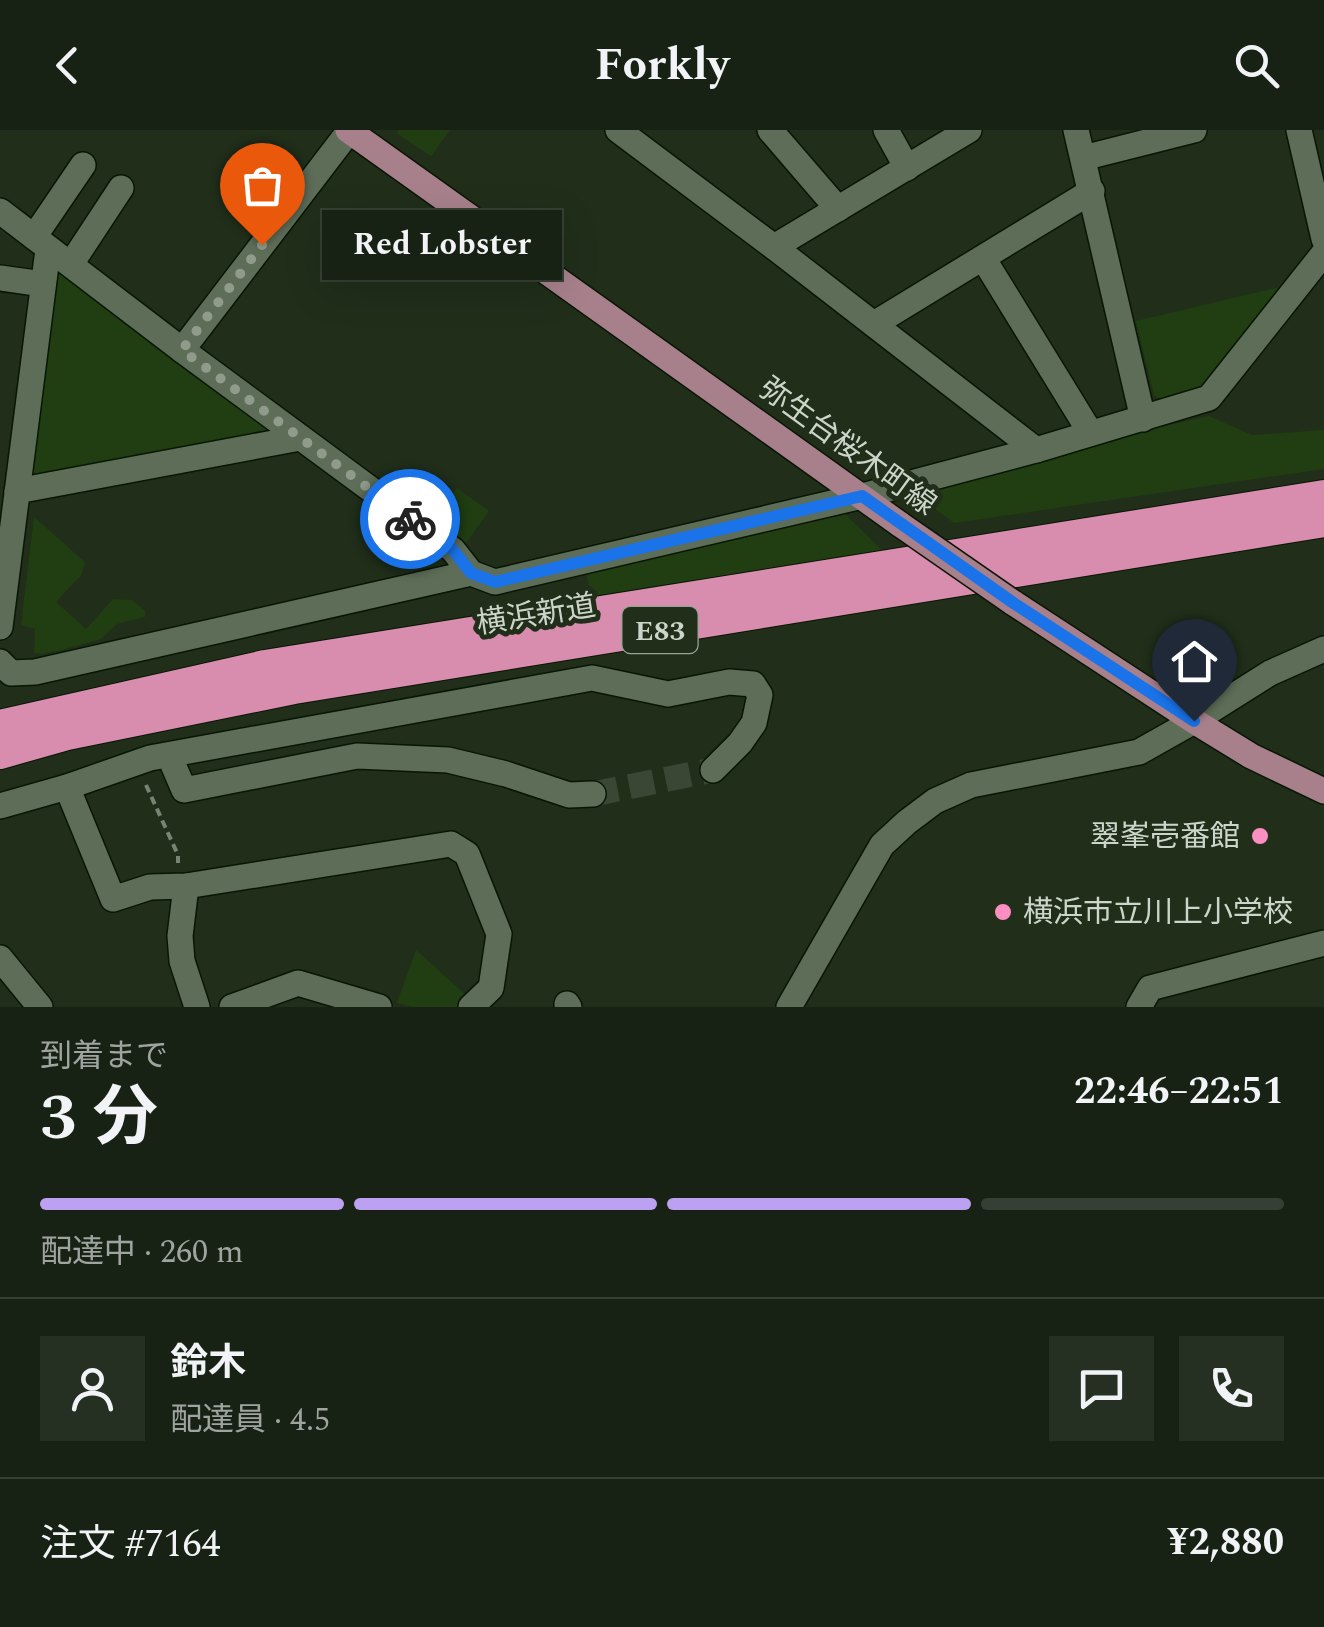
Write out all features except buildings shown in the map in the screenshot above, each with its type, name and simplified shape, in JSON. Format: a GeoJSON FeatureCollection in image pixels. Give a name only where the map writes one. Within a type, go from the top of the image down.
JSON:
{"type":"FeatureCollection","features":[{"type":"Feature","properties":{"kind":"highway","name":"横浜新道"},"geometry":{"type":"LineString","coordinates":[[0,725],[264,665],[1324,495]]}},
{"type":"Feature","properties":{"kind":"highway","name":"横浜新道"},"geometry":{"type":"LineString","coordinates":[[0,754],[67,735],[294,689],[1324,522]]}},
{"type":"Feature","properties":{"kind":"main road","name":"弥生台桜木町線"},"geometry":{"type":"LineString","coordinates":[[349,130],[1012,602],[1251,756],[1324,792]]}},
{"type":"Feature","properties":{"kind":"street"},"geometry":{"type":"LineString","coordinates":[[182,350],[349,130]]}},
{"type":"Feature","properties":{"kind":"street"},"geometry":{"type":"LineString","coordinates":[[618,130],[1036,450]]}},
{"type":"Feature","properties":{"kind":"street"},"geometry":{"type":"LineString","coordinates":[[770,130],[838,210]]}},
{"type":"Feature","properties":{"kind":"street"},"geometry":{"type":"LineString","coordinates":[[886,130],[907,168]]}},
{"type":"Feature","properties":{"kind":"street"},"geometry":{"type":"LineString","coordinates":[[774,248],[968,130]]}},
{"type":"Feature","properties":{"kind":"street"},"geometry":{"type":"LineString","coordinates":[[1076,130],[1143,419]]}},
{"type":"Feature","properties":{"kind":"street"},"geometry":{"type":"LineString","coordinates":[[1083,158],[1194,130]]}},
{"type":"Feature","properties":{"kind":"street"},"geometry":{"type":"LineString","coordinates":[[1299,130],[1324,239]]}},
{"type":"Feature","properties":{"kind":"street"},"geometry":{"type":"LineString","coordinates":[[52,250],[83,164]]}},
{"type":"Feature","properties":{"kind":"street"},"geometry":{"type":"LineString","coordinates":[[0,627],[12,479],[46,257],[121,188]]}},
{"type":"Feature","properties":{"kind":"street"},"geometry":{"type":"LineString","coordinates":[[874,324],[1092,191]]}},
{"type":"Feature","properties":{"kind":"street"},"geometry":{"type":"LineString","coordinates":[[0,211],[453,550],[471,573],[495,582],[862,496],[1036,450],[1209,398],[1324,253]]}},
{"type":"Feature","properties":{"kind":"street"},"geometry":{"type":"LineString","coordinates":[[983,258],[1090,432]]}},
{"type":"Feature","properties":{"kind":"street"},"geometry":{"type":"LineString","coordinates":[[0,278],[43,284]]}},
{"type":"Feature","properties":{"kind":"street"},"geometry":{"type":"LineString","coordinates":[[12,479],[300,438]]}},
{"type":"Feature","properties":{"kind":"street"},"geometry":{"type":"LineString","coordinates":[[0,662],[11,673],[35,672],[471,573]]}},
{"type":"Feature","properties":{"kind":"street"},"geometry":{"type":"LineString","coordinates":[[789,1007],[882,845],[935,801],[971,784],[1139,752],[1270,673],[1324,649]]}},
{"type":"Feature","properties":{"kind":"street"},"geometry":{"type":"LineString","coordinates":[[0,806],[154,765],[592,678],[668,694],[728,682],[752,684],[760,696],[757,717],[740,743],[713,770]]}},
{"type":"Feature","properties":{"kind":"street"},"geometry":{"type":"LineString","coordinates":[[154,765],[184,790],[357,756],[448,760],[569,795],[593,794]]}},
{"type":"Feature","properties":{"kind":"street"},"geometry":{"type":"LineString","coordinates":[[68,787],[113,898],[150,886],[186,886],[451,844],[467,854],[499,934],[491,988],[471,1007]]}},
{"type":"Feature","properties":{"kind":"street"},"geometry":{"type":"LineString","coordinates":[[186,886],[180,936],[182,961],[197,1007]]}},
{"type":"Feature","properties":{"kind":"street"},"geometry":{"type":"LineString","coordinates":[[1140,1007],[1150,988],[1163,996],[1324,944]]}},
{"type":"Feature","properties":{"kind":"street"},"geometry":{"type":"LineString","coordinates":[[0,958],[40,1007]]}},
{"type":"Feature","properties":{"kind":"street"},"geometry":{"type":"LineString","coordinates":[[232,1007],[298,983],[379,1007]]}},
{"type":"Feature","properties":{"kind":"path"},"geometry":{"type":"LineString","coordinates":[[154,765],[178,855]]}},
{"type":"Feature","properties":{"kind":"green space"},"geometry":{"type":"Polygon","coordinates":[[[398,130],[450,130],[431,156],[398,134],[398,130]]]}},
{"type":"Feature","properties":{"kind":"green space"},"geometry":{"type":"Polygon","coordinates":[[[64,273],[269,426],[267,434],[38,477],[30,468],[56,276],[64,273]]]}},
{"type":"Feature","properties":{"kind":"green space"},"geometry":{"type":"Polygon","coordinates":[[[1296,283],[1211,390],[1164,402],[1154,395],[1136,321],[1296,283]]]}},
{"type":"Feature","properties":{"kind":"green space"},"geometry":{"type":"Polygon","coordinates":[[[1209,416],[1252,435],[1324,430],[1324,469],[954,523],[912,492],[1124,435],[1209,416]]]}},
{"type":"Feature","properties":{"kind":"green space"},"geometry":{"type":"Polygon","coordinates":[[[457,488],[489,511],[464,546],[432,523],[457,488]]]}},
{"type":"Feature","properties":{"kind":"green space"},"geometry":{"type":"Polygon","coordinates":[[[841,510],[884,552],[591,596],[586,571],[841,510]]]}},
{"type":"Feature","properties":{"kind":"green space"},"geometry":{"type":"Polygon","coordinates":[[[34,517],[85,562],[82,574],[56,602],[86,629],[113,599],[132,600],[145,611],[145,617],[117,624],[101,639],[34,653],[35,629],[21,625],[34,517]]]}},
{"type":"Feature","properties":{"kind":"green space"},"geometry":{"type":"Polygon","coordinates":[[[416,950],[469,998],[460,1007],[412,1007],[397,1003],[416,950]]]}},
{"type":"Feature","properties":{"kind":"tunnel"},"geometry":{"type":"LineString","coordinates":[[593,794],[713,770]]}},
{"type":"Feature","properties":{"kind":"way so far"},"geometry":{"type":"LineString","coordinates":[[262,245],[182,350],[410,519]]}},
{"type":"Feature","properties":{"kind":"place","name":"Red Lobster"},"geometry":{"type":"Point","coordinates":[262,245]}},
{"type":"Feature","properties":{"kind":"place","name":"翠峯壱番館"},"geometry":{"type":"Point","coordinates":[1260,836]}},
{"type":"Feature","properties":{"kind":"place","name":"横浜市立川上小学校"},"geometry":{"type":"Point","coordinates":[1003,912]}},
{"type":"Feature","properties":{"kind":"route"},"geometry":{"type":"LineString","coordinates":[[410,519],[453,550],[471,573],[495,582],[862,496],[1012,602],[1194,721]]}}]}
